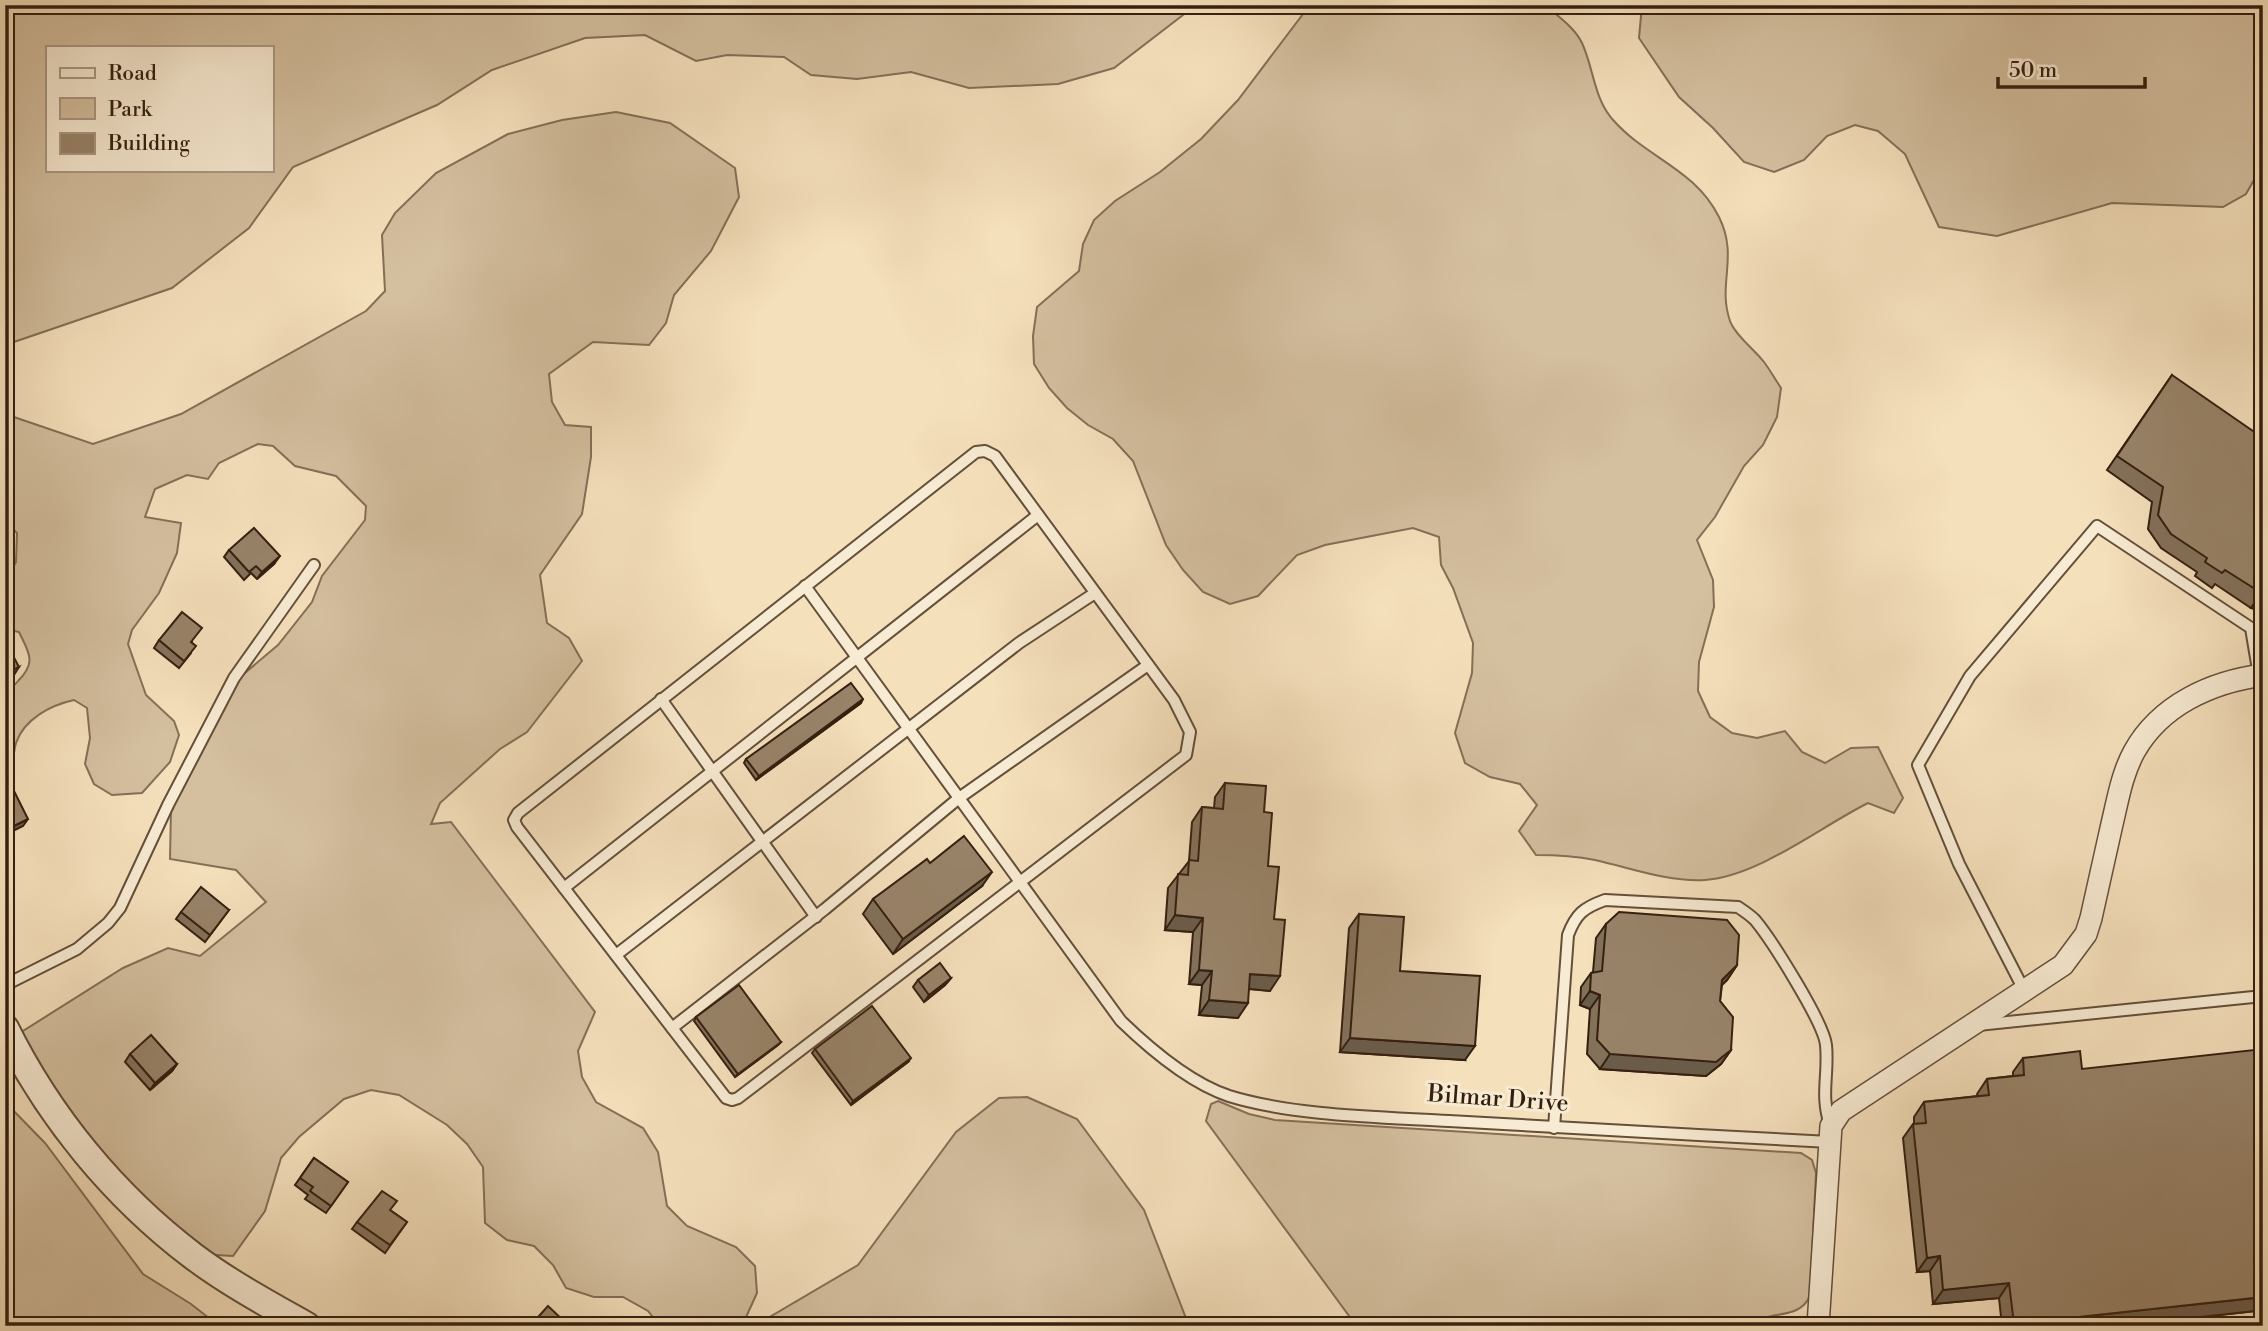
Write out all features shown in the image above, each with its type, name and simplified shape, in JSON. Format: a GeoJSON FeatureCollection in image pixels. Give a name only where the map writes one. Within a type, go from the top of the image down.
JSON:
{"type":"FeatureCollection","features":[{"type":"Feature","properties":{"kind":"street"},"geometry":{"type":"LineString","coordinates":[[1818,1326],[1830,1134],[1841,1111],[2063,965],[2086,934],[2122,779],[2134,752],[2155,723],[2178,705],[2208,688],[2261,675]]}},
{"type":"Feature","properties":{"kind":"street"},"geometry":{"type":"LineString","coordinates":[[5,1028],[30,1073],[95,1166],[193,1256],[241,1288],[307,1326]]}},
{"type":"Feature","properties":{"kind":"lane"},"geometry":{"type":"LineString","coordinates":[[985,450],[995,456],[1038,515],[1174,700],[1190,732],[1186,755],[738,1098],[726,1098],[514,820],[518,813],[661,699],[976,452],[985,450]]}},
{"type":"Feature","properties":{"kind":"lane"},"geometry":{"type":"LineString","coordinates":[[564,888],[1038,515]]}},
{"type":"Feature","properties":{"kind":"lane"},"geometry":{"type":"LineString","coordinates":[[2025,992],[1959,864],[1918,765],[1970,676],[2097,526],[2251,628],[2261,675]]}},
{"type":"Feature","properties":{"kind":"lane"},"geometry":{"type":"LineString","coordinates":[[5,985],[77,949],[108,923],[120,908],[168,805],[234,678],[314,565]]}},
{"type":"Feature","properties":{"kind":"lane","name":"Bilmar Drive"},"geometry":{"type":"LineString","coordinates":[[805,586],[1121,1021],[1139,1038],[1188,1074],[1227,1095],[1267,1105],[1367,1116],[1554,1128],[1830,1134]]}},
{"type":"Feature","properties":{"kind":"lane"},"geometry":{"type":"LineString","coordinates":[[616,955],[1019,643],[1095,593]]}},
{"type":"Feature","properties":{"kind":"lane"},"geometry":{"type":"LineString","coordinates":[[672,1028],[816,916],[959,798],[1148,665]]}},
{"type":"Feature","properties":{"kind":"lane"},"geometry":{"type":"LineString","coordinates":[[661,699],[816,916]]}},
{"type":"Feature","properties":{"kind":"lane"},"geometry":{"type":"LineString","coordinates":[[1554,1128],[1568,935],[1574,919],[1588,907],[1605,900],[1738,907],[1753,917],[1822,1026],[1826,1045],[1824,1106],[1830,1134]]}},
{"type":"Feature","properties":{"kind":"lane"},"geometry":{"type":"LineString","coordinates":[[1972,1026],[2263,996]]}},
{"type":"Feature","properties":{"kind":"green space"},"geometry":{"type":"Polygon","coordinates":[[[5,5],[1196,5],[1114,68],[1058,84],[969,88],[911,72],[857,79],[811,75],[784,57],[727,55],[696,61],[645,35],[585,38],[492,70],[437,105],[293,167],[249,228],[172,288],[5,345],[5,5]]]}},
{"type":"Feature","properties":{"kind":"green space"},"geometry":{"type":"Polygon","coordinates":[[[1305,5],[1545,5],[1566,22],[1579,38],[1607,113],[1627,134],[1684,175],[1709,201],[1725,231],[1728,258],[1726,295],[1730,321],[1740,337],[1764,362],[1781,388],[1777,417],[1763,445],[1744,466],[1715,517],[1697,540],[1713,580],[1714,607],[1699,662],[1698,691],[1710,717],[1732,733],[1757,738],[1785,731],[1802,752],[1825,763],[1851,748],[1878,747],[1903,798],[1894,813],[1868,803],[1768,860],[1726,877],[1705,880],[1663,877],[1595,860],[1536,855],[1519,831],[1537,805],[1520,784],[1490,777],[1465,763],[1455,733],[1472,673],[1473,643],[1453,588],[1441,565],[1439,537],[1413,528],[1325,545],[1297,555],[1258,596],[1230,604],[1203,592],[1183,570],[1166,545],[1133,461],[1113,439],[1088,425],[1067,408],[1049,388],[1034,364],[1033,336],[1037,307],[1079,271],[1083,244],[1094,220],[1115,201],[1160,172],[1201,139],[1238,100],[1306,10],[1305,5]]]}},
{"type":"Feature","properties":{"kind":"green space"},"geometry":{"type":"Polygon","coordinates":[[[1642,5],[2263,5],[2263,164],[2246,194],[2223,207],[2112,203],[1997,236],[1939,227],[1905,154],[1878,131],[1855,125],[1827,136],[1804,160],[1774,172],[1744,162],[1713,128],[1679,97],[1639,38],[1642,5]]]}},
{"type":"Feature","properties":{"kind":"green space"},"geometry":{"type":"Polygon","coordinates":[[[616,112],[670,123],[735,168],[739,197],[711,251],[674,295],[666,323],[649,345],[593,342],[549,374],[552,402],[565,425],[591,427],[591,457],[582,514],[540,575],[547,623],[569,638],[582,661],[527,732],[500,749],[440,803],[431,824],[451,822],[595,1012],[578,1051],[582,1077],[596,1102],[643,1128],[658,1152],[667,1206],[687,1226],[736,1247],[755,1266],[757,1293],[742,1326],[660,1326],[648,1311],[623,1297],[594,1297],[566,1288],[553,1265],[534,1246],[507,1240],[485,1223],[483,1167],[467,1144],[447,1125],[399,1095],[371,1090],[344,1099],[299,1137],[281,1158],[265,1211],[233,1256],[197,1254],[98,1164],[15,1036],[123,968],[168,948],[200,956],[266,902],[236,870],[170,859],[171,808],[239,678],[278,645],[312,602],[322,576],[365,520],[366,506],[336,476],[295,466],[273,446],[258,444],[219,463],[208,479],[187,475],[155,489],[145,517],[181,523],[177,553],[159,593],[132,630],[128,644],[146,695],[174,721],[179,735],[170,762],[142,793],[112,795],[94,784],[85,764],[90,738],[87,708],[74,700],[48,709],[25,727],[16,743],[11,766],[5,774],[5,692],[24,674],[28,668],[29,657],[19,632],[5,629],[5,582],[16,562],[17,533],[5,522],[5,414],[93,444],[181,414],[366,311],[385,291],[382,235],[395,213],[436,173],[508,134],[562,120],[616,112]]]}},
{"type":"Feature","properties":{"kind":"green space"},"geometry":{"type":"Polygon","coordinates":[[[1027,1097],[1077,1119],[1144,1210],[1189,1326],[762,1326],[768,1318],[858,1265],[956,1132],[999,1098],[1027,1097]]]}},
{"type":"Feature","properties":{"kind":"green space"},"geometry":{"type":"Polygon","coordinates":[[[1218,1101],[1249,1114],[1275,1120],[1801,1153],[1812,1160],[1816,1173],[1810,1296],[1798,1309],[1766,1317],[1751,1326],[1355,1324],[1206,1121],[1211,1104],[1218,1101]]]}},
{"type":"Feature","properties":{"kind":"green space"},"geometry":{"type":"Polygon","coordinates":[[[5,1102],[45,1143],[143,1274],[191,1304],[219,1326],[5,1326],[5,1102]]]}},
{"type":"Feature","properties":{"kind":"building"},"geometry":{"type":"Polygon","coordinates":[[[2172,375],[2263,438],[2263,466],[2254,479],[2263,485],[2263,594],[2225,570],[2222,573],[2205,562],[2207,558],[2171,534],[2158,515],[2163,487],[2117,456],[2172,375]]]}},
{"type":"Feature","properties":{"kind":"building"},"geometry":{"type":"Polygon","coordinates":[[[254,528],[280,556],[262,572],[256,566],[249,572],[229,550],[254,528]]]}},
{"type":"Feature","properties":{"kind":"building"},"geometry":{"type":"Polygon","coordinates":[[[182,612],[202,628],[191,642],[196,646],[184,661],[159,640],[182,612]]]}},
{"type":"Feature","properties":{"kind":"building"},"geometry":{"type":"Polygon","coordinates":[[[9,648],[19,667],[5,674],[5,650],[9,648]]]}},
{"type":"Feature","properties":{"kind":"building"},"geometry":{"type":"Polygon","coordinates":[[[851,683],[863,699],[759,776],[746,759],[851,683]]]}},
{"type":"Feature","properties":{"kind":"building"},"geometry":{"type":"Polygon","coordinates":[[[1225,783],[1266,786],[1264,812],[1272,813],[1268,866],[1279,867],[1274,919],[1285,920],[1280,976],[1250,974],[1248,1003],[1209,1000],[1212,971],[1199,970],[1203,918],[1175,915],[1178,874],[1188,875],[1189,860],[1198,861],[1202,807],[1223,809],[1225,783]]]}},
{"type":"Feature","properties":{"kind":"building"},"geometry":{"type":"Polygon","coordinates":[[[11,785],[28,819],[6,830],[5,788],[11,785]]]}},
{"type":"Feature","properties":{"kind":"building"},"geometry":{"type":"Polygon","coordinates":[[[964,836],[992,872],[903,939],[873,899],[927,859],[930,863],[964,836]]]}},
{"type":"Feature","properties":{"kind":"building"},"geometry":{"type":"Polygon","coordinates":[[[201,887],[229,910],[210,935],[181,912],[201,887]]]}},
{"type":"Feature","properties":{"kind":"building"},"geometry":{"type":"Polygon","coordinates":[[[1619,912],[1727,920],[1739,935],[1737,965],[1722,980],[1720,1001],[1733,1017],[1731,1050],[1716,1062],[1610,1054],[1597,1040],[1600,995],[1590,991],[1591,973],[1602,971],[1606,924],[1619,912]]]}},
{"type":"Feature","properties":{"kind":"building"},"geometry":{"type":"Polygon","coordinates":[[[1359,914],[1404,917],[1400,971],[1480,976],[1475,1046],[1350,1038],[1359,914]]]}},
{"type":"Feature","properties":{"kind":"building"},"geometry":{"type":"Polygon","coordinates":[[[940,963],[951,978],[929,995],[918,980],[940,963]]]}},
{"type":"Feature","properties":{"kind":"building"},"geometry":{"type":"Polygon","coordinates":[[[739,985],[781,1042],[738,1074],[696,1017],[739,985]]]}},
{"type":"Feature","properties":{"kind":"building"},"geometry":{"type":"Polygon","coordinates":[[[872,1006],[911,1058],[853,1101],[815,1049],[872,1006]]]}},
{"type":"Feature","properties":{"kind":"building"},"geometry":{"type":"Polygon","coordinates":[[[151,1035],[177,1064],[155,1083],[130,1054],[151,1035]]]}},
{"type":"Feature","properties":{"kind":"building"},"geometry":{"type":"Polygon","coordinates":[[[2263,1049],[2263,1216],[2256,1216],[2263,1297],[2014,1324],[2009,1283],[1943,1290],[1940,1256],[1927,1258],[1913,1124],[1926,1123],[1924,1102],[1989,1095],[1987,1079],[2024,1075],[2023,1058],[2080,1051],[2082,1069],[2263,1049]]]}},
{"type":"Feature","properties":{"kind":"building"},"geometry":{"type":"Polygon","coordinates":[[[314,1158],[348,1182],[331,1206],[310,1191],[313,1187],[300,1178],[314,1158]]]}},
{"type":"Feature","properties":{"kind":"building"},"geometry":{"type":"Polygon","coordinates":[[[382,1191],[397,1201],[390,1210],[407,1222],[390,1245],[357,1222],[382,1191]]]}},
{"type":"Feature","properties":{"kind":"building"},"geometry":{"type":"Polygon","coordinates":[[[548,1306],[566,1323],[563,1326],[530,1326],[548,1306]]]}}]}
